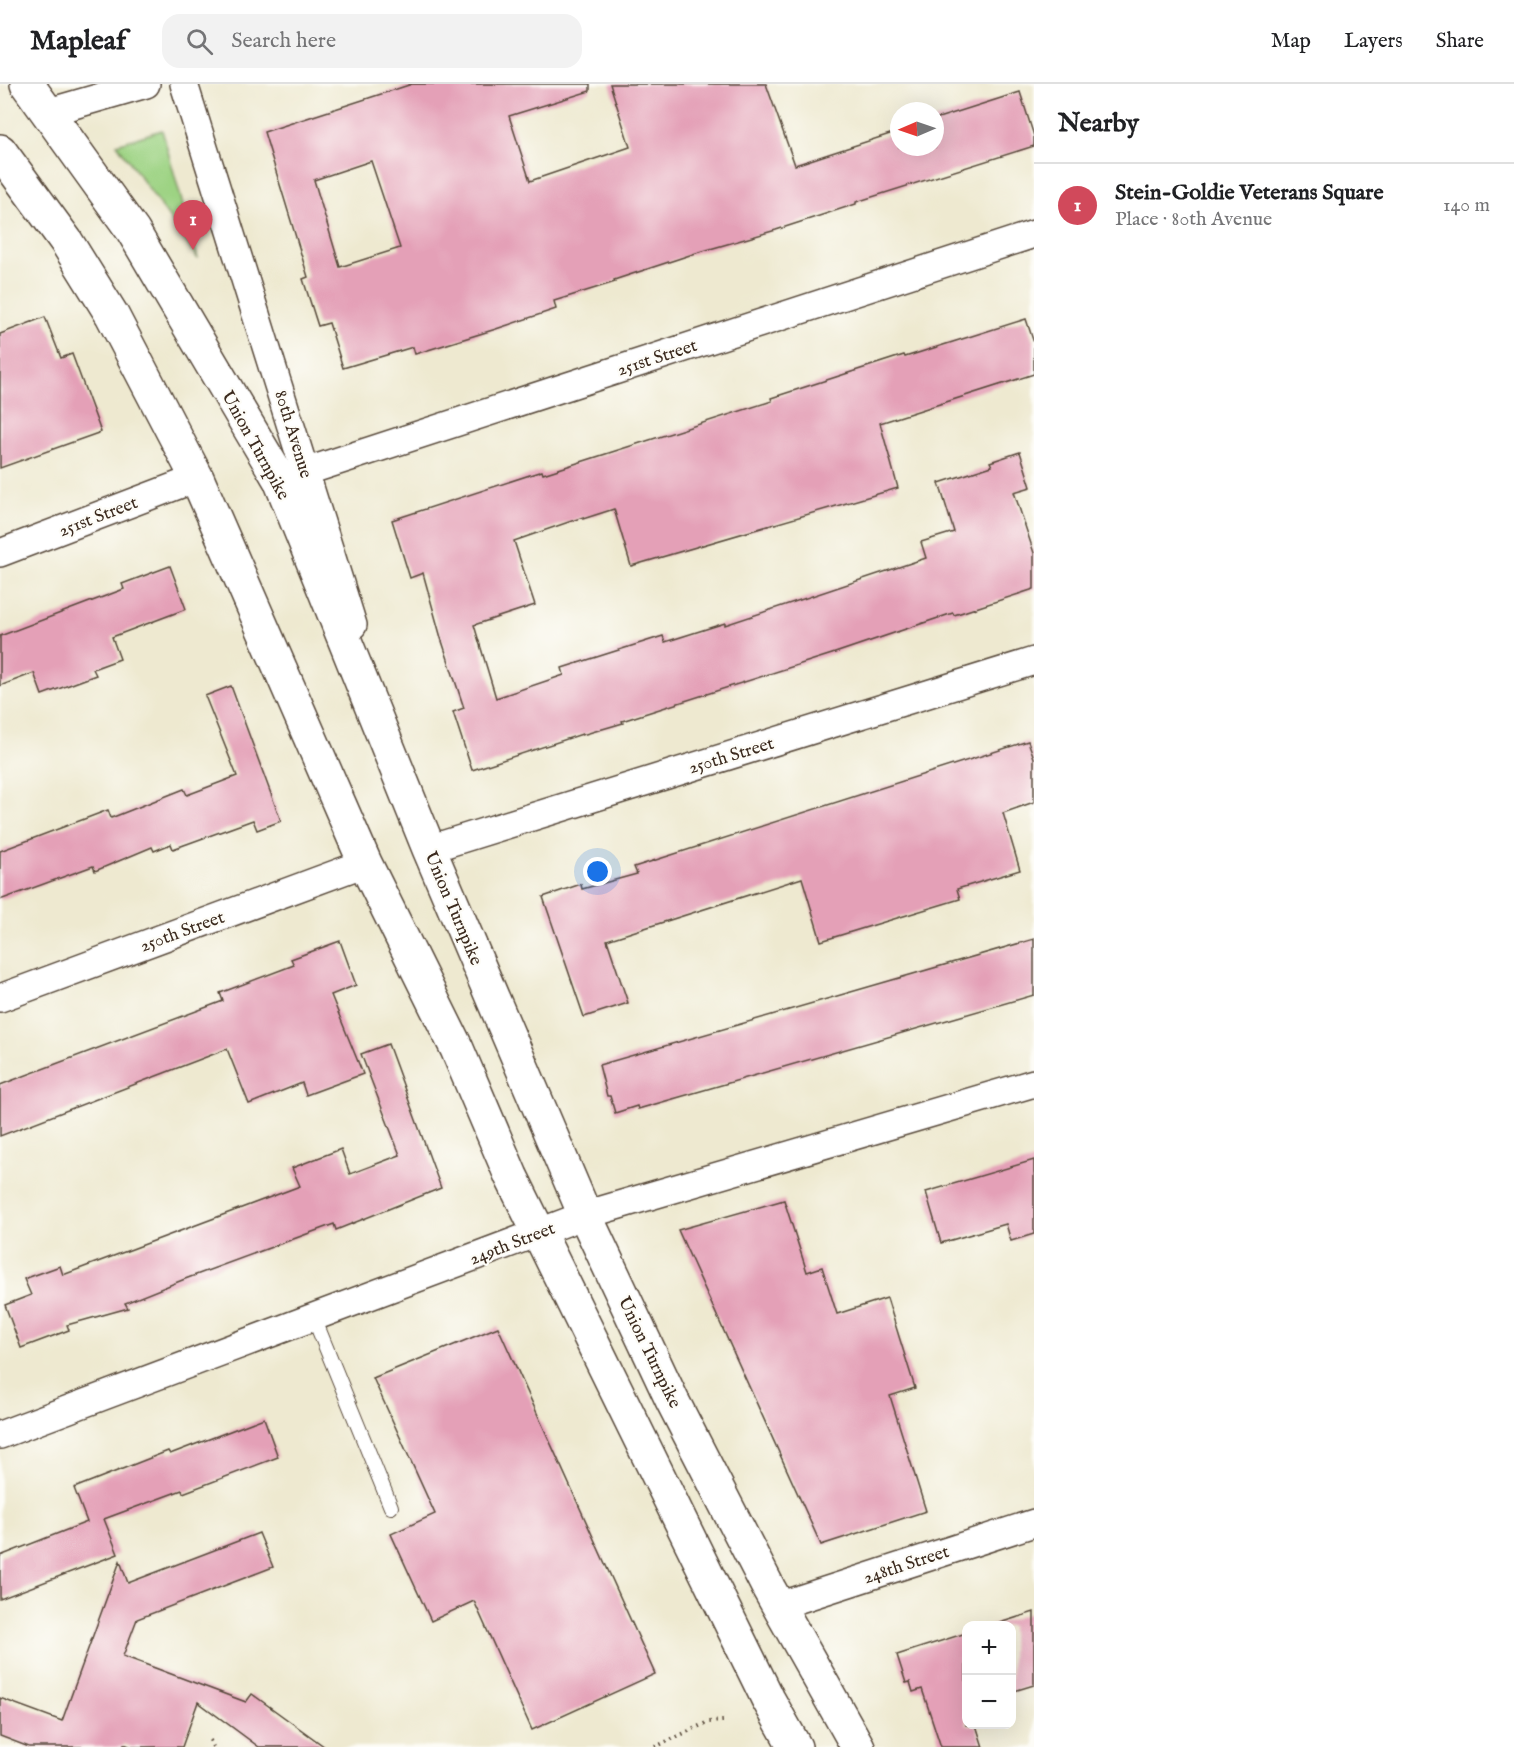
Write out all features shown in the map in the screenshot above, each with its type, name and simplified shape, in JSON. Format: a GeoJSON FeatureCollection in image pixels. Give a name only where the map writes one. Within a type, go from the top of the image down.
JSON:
{"type":"FeatureCollection","features":[{"type":"Feature","properties":{"kind":"main road","name":"Union Turnpike"},"geometry":{"type":"LineString","coordinates":[[27,84],[133,231],[293,476],[403,784],[585,1215],[672,1400],[778,1606],[858,1747]]}},
{"type":"Feature","properties":{"kind":"main road"},"geometry":{"type":"LineString","coordinates":[[0,151],[66,241],[112,315],[197,478],[365,863],[458,1049],[511,1176],[761,1685],[795,1747]]}},
{"type":"Feature","properties":{"kind":"street"},"geometry":{"type":"LineString","coordinates":[[49,112],[146,84]]}},
{"type":"Feature","properties":{"kind":"street","name":"80th Avenue"},"geometry":{"type":"LineString","coordinates":[[184,84],[293,476]]}},
{"type":"Feature","properties":{"kind":"street","name":"251st Street"},"geometry":{"type":"LineString","coordinates":[[293,476],[1034,234]]}},
{"type":"Feature","properties":{"kind":"street","name":"251st Street"},"geometry":{"type":"LineString","coordinates":[[0,553],[197,478]]}},
{"type":"Feature","properties":{"kind":"street","name":"250th Street"},"geometry":{"type":"LineString","coordinates":[[429,849],[1034,661]]}},
{"type":"Feature","properties":{"kind":"street","name":"250th Street"},"geometry":{"type":"LineString","coordinates":[[0,998],[365,863]]}},
{"type":"Feature","properties":{"kind":"street","name":"249th Street"},"geometry":{"type":"LineString","coordinates":[[0,1435],[585,1215],[1034,1083]]}},
{"type":"Feature","properties":{"kind":"street","name":"248th Street"},"geometry":{"type":"LineString","coordinates":[[778,1606],[1034,1523]]}},
{"type":"Feature","properties":{"kind":"lane"},"geometry":{"type":"LineString","coordinates":[[314,1318],[391,1507]]}},
{"type":"Feature","properties":{"kind":"path"},"geometry":{"type":"LineString","coordinates":[[656,1747],[708,1722],[723,1721]]}},
{"type":"Feature","properties":{"kind":"path"},"geometry":{"type":"LineString","coordinates":[[210,1740],[213,1747]]}},
{"type":"Feature","properties":{"kind":"green space"},"geometry":{"type":"Polygon","coordinates":[[[162,130],[198,259],[117,144],[162,130]]]}},
{"type":"Feature","properties":{"kind":"building"},"geometry":{"type":"Polygon","coordinates":[[[412,84],[590,84],[590,91],[509,116],[530,181],[630,147],[610,84],[766,84],[795,165],[890,134],[890,156],[944,156],[944,116],[1020,92],[1034,136],[1034,146],[614,280],[615,282],[554,301],[556,309],[415,354],[413,347],[343,368],[329,323],[318,326],[303,279],[308,277],[264,132],[412,84]],[[371,161],[314,180],[340,267],[400,248],[371,161]]]}},
{"type":"Feature","properties":{"kind":"building"},"geometry":{"type":"Polygon","coordinates":[[[45,317],[61,358],[72,354],[101,432],[0,468],[0,334],[45,317]]]}},
{"type":"Feature","properties":{"kind":"building"},"geometry":{"type":"Polygon","coordinates":[[[1026,319],[1034,343],[1034,374],[880,423],[898,488],[631,566],[614,509],[583,519],[583,517],[514,541],[535,605],[474,625],[496,698],[564,675],[562,668],[663,636],[665,642],[725,623],[725,625],[926,558],[921,542],[954,532],[939,483],[992,466],[990,462],[1020,452],[1031,487],[1014,492],[1034,553],[1034,589],[954,615],[953,613],[622,721],[623,723],[472,770],[453,712],[464,708],[423,573],[410,578],[392,520],[542,471],[543,474],[772,401],[771,398],[904,355],[905,357],[1026,319]]]}},
{"type":"Feature","properties":{"kind":"building"},"geometry":{"type":"Polygon","coordinates":[[[170,566],[186,609],[112,637],[120,659],[93,669],[96,675],[42,695],[34,673],[0,686],[0,636],[124,589],[122,584],[170,566]]]}},
{"type":"Feature","properties":{"kind":"building"},"geometry":{"type":"Polygon","coordinates":[[[231,686],[281,821],[257,830],[253,820],[173,849],[171,844],[154,851],[152,847],[95,871],[93,866],[0,900],[0,851],[108,810],[111,818],[184,789],[187,795],[237,776],[205,696],[231,686]]]}},
{"type":"Feature","properties":{"kind":"building"},"geometry":{"type":"Polygon","coordinates":[[[1028,741],[1034,758],[1034,802],[1003,813],[1020,870],[957,889],[960,899],[821,941],[802,878],[607,940],[628,1003],[584,1017],[543,897],[581,884],[582,889],[637,874],[634,867],[1028,741]]]}},
{"type":"Feature","properties":{"kind":"building"},"geometry":{"type":"Polygon","coordinates":[[[1034,939],[1034,995],[638,1109],[637,1106],[615,1113],[610,1096],[607,1096],[599,1065],[1034,939]]]}},
{"type":"Feature","properties":{"kind":"building"},"geometry":{"type":"Polygon","coordinates":[[[340,941],[356,985],[331,995],[363,1074],[306,1095],[302,1083],[249,1104],[227,1049],[0,1136],[0,1085],[223,1001],[220,993],[294,965],[291,959],[340,941]]]}},
{"type":"Feature","properties":{"kind":"building"},"geometry":{"type":"Polygon","coordinates":[[[388,1044],[441,1188],[336,1230],[334,1224],[185,1279],[125,1303],[128,1308],[67,1325],[69,1330],[21,1348],[5,1305],[31,1295],[24,1279],[60,1266],[63,1275],[300,1186],[292,1168],[341,1149],[350,1174],[400,1155],[361,1054],[388,1044]]]}},
{"type":"Feature","properties":{"kind":"building"},"geometry":{"type":"Polygon","coordinates":[[[1034,1160],[1034,1234],[1011,1241],[1006,1224],[941,1243],[926,1192],[1034,1160]]]}},
{"type":"Feature","properties":{"kind":"building"},"geometry":{"type":"Polygon","coordinates":[[[784,1200],[807,1272],[822,1267],[837,1314],[887,1298],[915,1388],[890,1396],[926,1511],[821,1545],[678,1230],[784,1200]]]}},
{"type":"Feature","properties":{"kind":"building"},"geometry":{"type":"Polygon","coordinates":[[[498,1327],[655,1674],[532,1730],[474,1601],[431,1621],[391,1534],[435,1514],[373,1378],[498,1327]]]}},
{"type":"Feature","properties":{"kind":"building"},"geometry":{"type":"Polygon","coordinates":[[[264,1418],[278,1457],[183,1493],[182,1490],[104,1519],[118,1554],[0,1599],[0,1556],[87,1522],[74,1488],[168,1451],[170,1454],[264,1418]]]}},
{"type":"Feature","properties":{"kind":"building"},"geometry":{"type":"Polygon","coordinates":[[[259,1533],[273,1567],[137,1619],[123,1656],[246,1702],[252,1694],[325,1747],[259,1747],[198,1702],[182,1747],[132,1747],[124,1744],[123,1747],[29,1747],[0,1736],[0,1698],[62,1721],[120,1561],[128,1583],[259,1533]]]}},
{"type":"Feature","properties":{"kind":"building"},"geometry":{"type":"Polygon","coordinates":[[[1034,1612],[1034,1685],[1016,1690],[1016,1621],[1006,1621],[1034,1612]]]}},
{"type":"Feature","properties":{"kind":"building"},"geometry":{"type":"Polygon","coordinates":[[[962,1634],[962,1729],[977,1729],[983,1747],[941,1747],[922,1689],[913,1692],[910,1682],[906,1683],[897,1655],[962,1634]]]}},
{"type":"Feature","properties":{"kind":"place","name":"Stein-Goldie Veterans Square"},"geometry":{"type":"Point","coordinates":[193,250]}}]}
